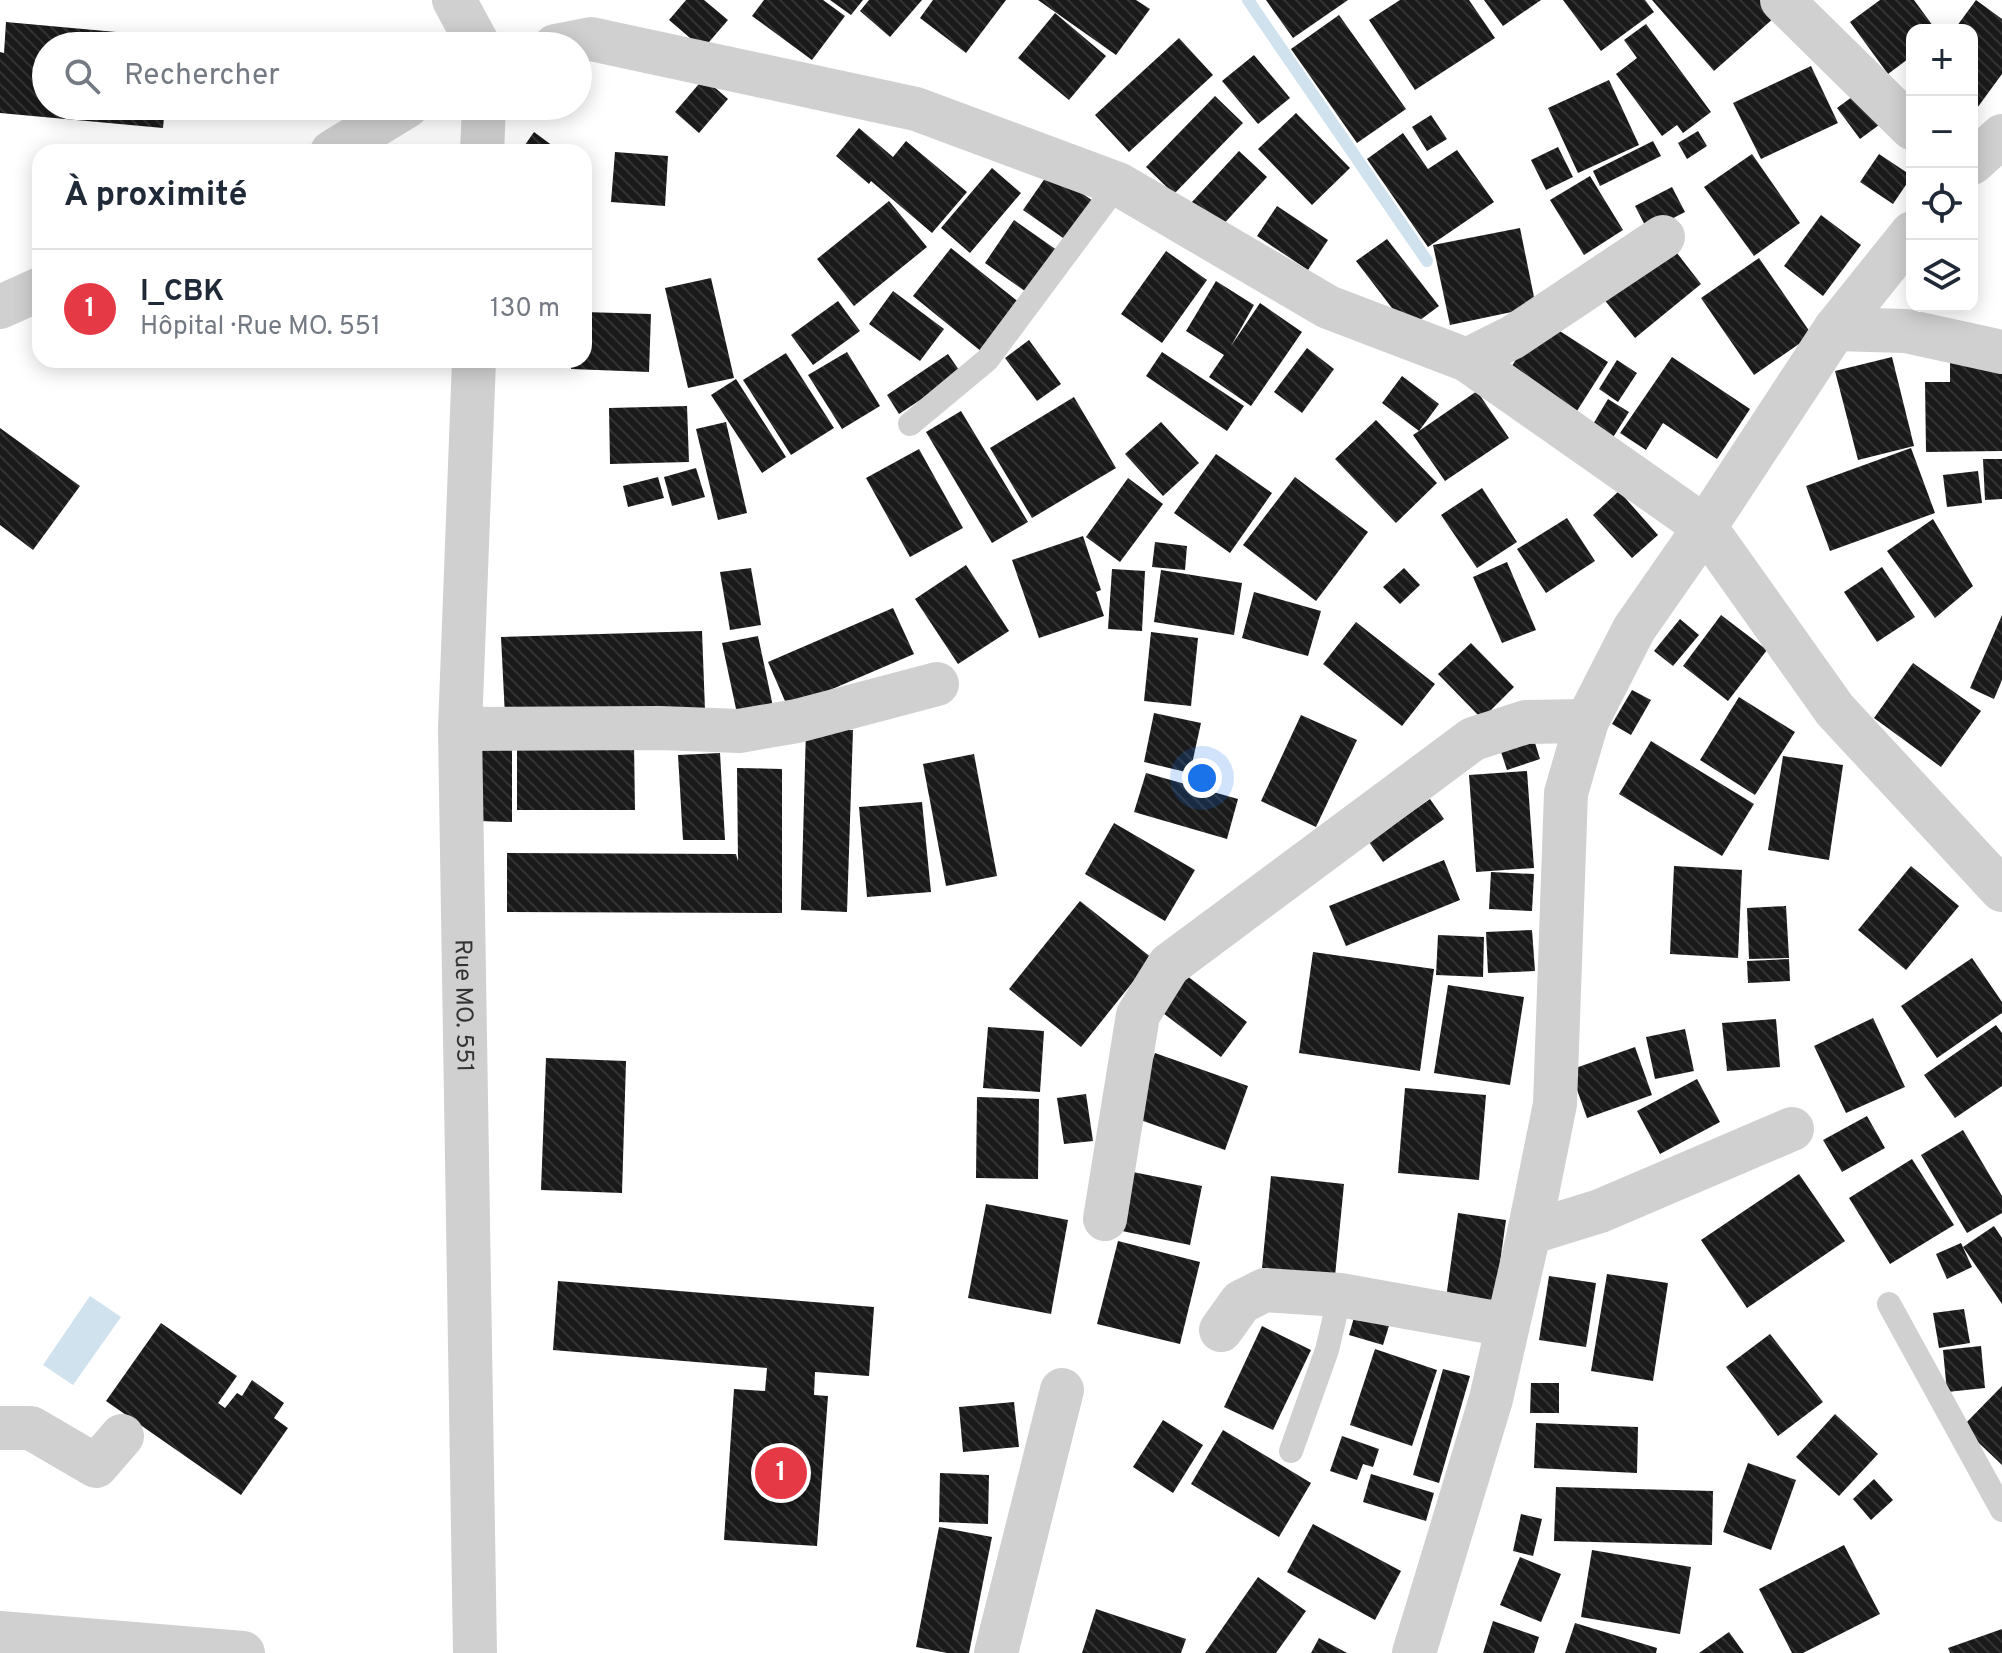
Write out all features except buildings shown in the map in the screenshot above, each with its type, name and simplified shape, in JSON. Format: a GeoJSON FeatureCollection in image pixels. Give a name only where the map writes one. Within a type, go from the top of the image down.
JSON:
{"type":"FeatureCollection","features":[{"type":"Feature","properties":{"kind":"street"},"geometry":{"type":"LineString","coordinates":[[454,0],[471,32]]}},
{"type":"Feature","properties":{"kind":"street"},"geometry":{"type":"LineString","coordinates":[[1782,0],[1906,122]]}},
{"type":"Feature","properties":{"kind":"street"},"geometry":{"type":"LineString","coordinates":[[592,39],[916,109],[1118,184],[1328,307],[1467,360],[1705,527],[1835,710],[2002,890]]}},
{"type":"Feature","properties":{"kind":"street"},"geometry":{"type":"LineString","coordinates":[[345,144],[384,120]]}},
{"type":"Feature","properties":{"kind":"street"},"geometry":{"type":"LineString","coordinates":[[482,144],[483,120]]}},
{"type":"Feature","properties":{"kind":"street"},"geometry":{"type":"LineString","coordinates":[[1978,158],[2002,136]]}},
{"type":"Feature","properties":{"kind":"street"},"geometry":{"type":"LineString","coordinates":[[1467,360],[1513,337],[1663,237]]}},
{"type":"Feature","properties":{"kind":"street"},"geometry":{"type":"LineString","coordinates":[[1414,1653],[1491,1399],[1555,1104],[1566,793],[1587,721],[1634,629],[1835,329],[1906,240]]}},
{"type":"Feature","properties":{"kind":"street"},"geometry":{"type":"LineString","coordinates":[[0,307],[32,293]]}},
{"type":"Feature","properties":{"kind":"street"},"geometry":{"type":"LineString","coordinates":[[1835,329],[1906,331],[2002,352]]}},
{"type":"Feature","properties":{"kind":"street","name":"Rue MO. 551"},"geometry":{"type":"LineString","coordinates":[[474,368],[460,729],[475,1653]]}},
{"type":"Feature","properties":{"kind":"street"},"geometry":{"type":"LineString","coordinates":[[460,729],[660,728],[739,731],[797,721],[937,684]]}},
{"type":"Feature","properties":{"kind":"street"},"geometry":{"type":"LineString","coordinates":[[1105,1219],[1138,1015],[1169,965],[1473,739],[1526,722],[1587,721]]}},
{"type":"Feature","properties":{"kind":"street"},"geometry":{"type":"LineString","coordinates":[[1529,1233],[1600,1211],[1792,1129]]}},
{"type":"Feature","properties":{"kind":"street"},"geometry":{"type":"LineString","coordinates":[[1221,1330],[1241,1302],[1265,1290],[1340,1295],[1507,1325]]}},
{"type":"Feature","properties":{"kind":"street"},"geometry":{"type":"LineString","coordinates":[[996,1653],[1062,1390]]}},
{"type":"Feature","properties":{"kind":"street"},"geometry":{"type":"LineString","coordinates":[[0,1399],[0,1412]]}},
{"type":"Feature","properties":{"kind":"street"},"geometry":{"type":"LineString","coordinates":[[0,1428],[31,1428],[96,1466],[122,1436]]}},
{"type":"Feature","properties":{"kind":"street"},"geometry":{"type":"LineString","coordinates":[[0,1633],[243,1653]]}},
{"type":"Feature","properties":{"kind":"lane"},"geometry":{"type":"LineString","coordinates":[[910,424],[987,360],[1118,184]]}},
{"type":"Feature","properties":{"kind":"lane"},"geometry":{"type":"LineString","coordinates":[[1291,1451],[1327,1350],[1340,1295]]}},
{"type":"Feature","properties":{"kind":"lane"},"geometry":{"type":"LineString","coordinates":[[1889,1304],[2002,1510]]}},
{"type":"Feature","properties":{"kind":"water"},"geometry":{"type":"Polygon","coordinates":[[[90,1296],[121,1317],[73,1385],[43,1365],[90,1296]]]}},
{"type":"Feature","properties":{"kind":"waterway"},"geometry":{"type":"LineString","coordinates":[[1248,0],[1427,261]]}},
{"type":"Feature","properties":{"kind":"place","name":"I_CBK"},"geometry":{"type":"Point","coordinates":[781,1473]}}]}
